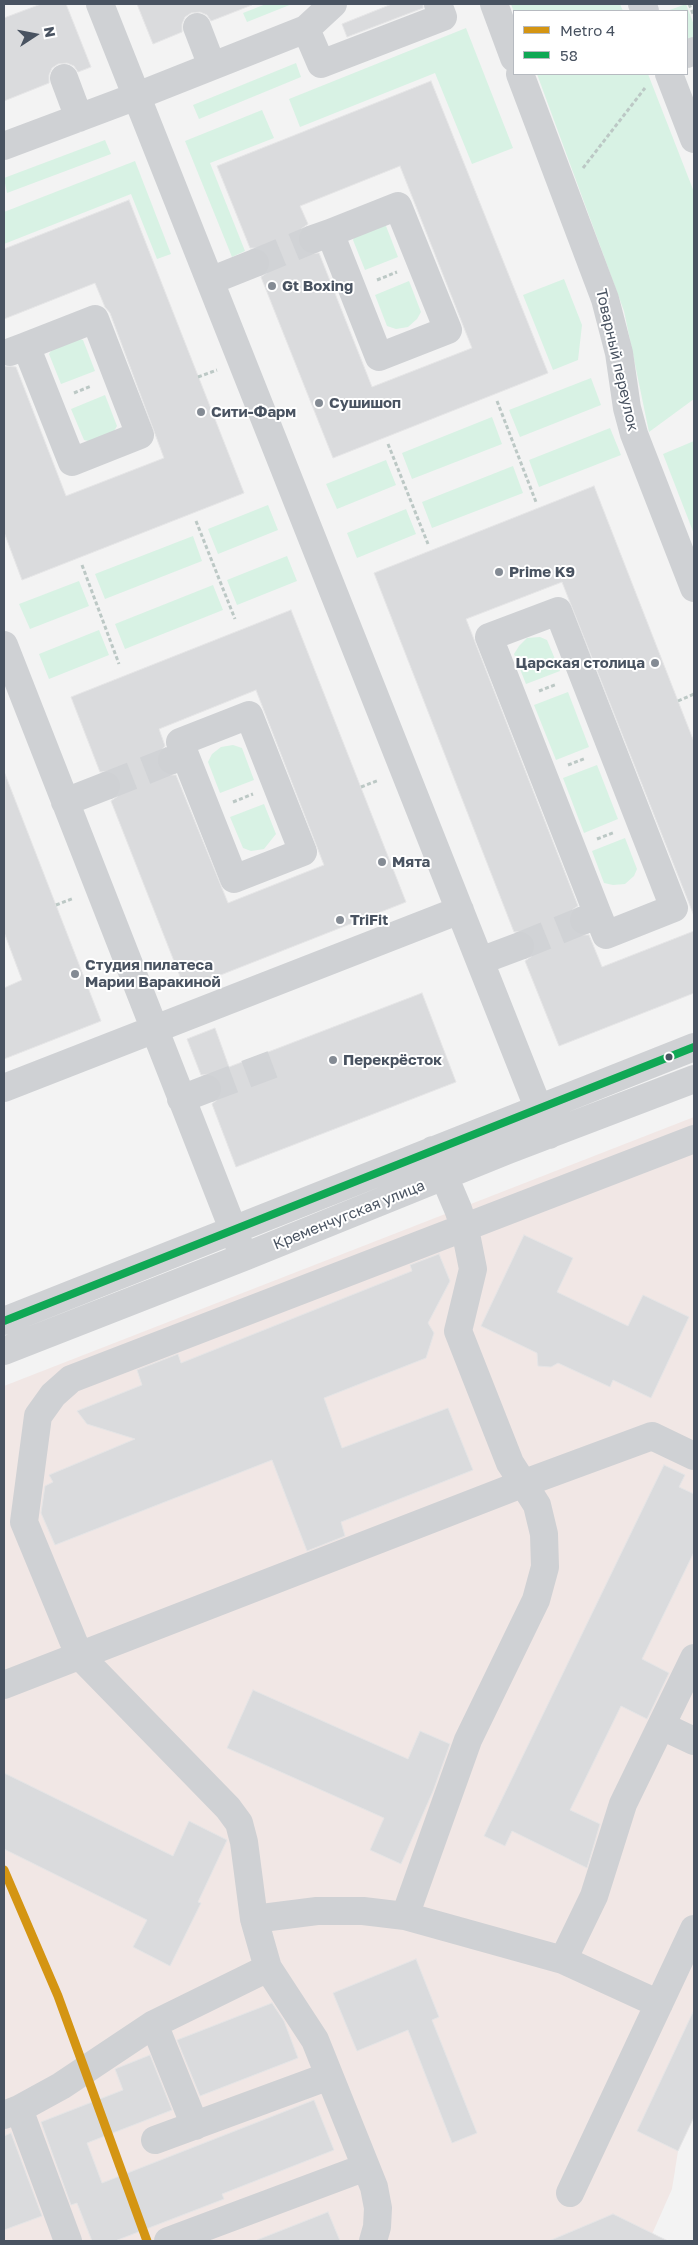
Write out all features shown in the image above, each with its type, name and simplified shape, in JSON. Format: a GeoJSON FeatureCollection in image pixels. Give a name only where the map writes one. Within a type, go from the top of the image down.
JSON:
{"type":"FeatureCollection","features":[{"type":"Feature","properties":{"kind":"street"},"geometry":{"type":"LineString","coordinates":[[100,4],[549,1135]]}},
{"type":"Feature","properties":{"kind":"street"},"geometry":{"type":"LineString","coordinates":[[4,146],[306,29],[333,4]]}},
{"type":"Feature","properties":{"kind":"street"},"geometry":{"type":"LineString","coordinates":[[306,29],[321,64],[443,17],[438,4]]}},
{"type":"Feature","properties":{"kind":"street"},"geometry":{"type":"LineString","coordinates":[[494,4],[513,55]]}},
{"type":"Feature","properties":{"kind":"street"},"geometry":{"type":"LineString","coordinates":[[197,27],[212,66]]}},
{"type":"Feature","properties":{"kind":"street","name":"Товарный переулок"},"geometry":{"type":"LineString","coordinates":[[520,75],[605,299],[619,353],[627,408],[634,434],[694,588]]}},
{"type":"Feature","properties":{"kind":"street"},"geometry":{"type":"LineString","coordinates":[[64,78],[79,118]]}},
{"type":"Feature","properties":{"kind":"street"},"geometry":{"type":"LineString","coordinates":[[660,78],[694,139]]}},
{"type":"Feature","properties":{"kind":"street"},"geometry":{"type":"LineString","coordinates":[[398,206],[421,262],[448,330],[379,357],[352,290],[322,236],[398,206]]}},
{"type":"Feature","properties":{"kind":"street"},"geometry":{"type":"LineString","coordinates":[[210,281],[255,263]]}},
{"type":"Feature","properties":{"kind":"street"},"geometry":{"type":"LineString","coordinates":[[95,319],[118,376],[140,435],[72,462],[48,403],[18,349],[95,319]]}},
{"type":"Feature","properties":{"kind":"street"},"geometry":{"type":"LineString","coordinates":[[558,610],[583,674],[674,908],[606,935],[591,918],[572,849],[489,637],[558,610]]}},
{"type":"Feature","properties":{"kind":"street"},"geometry":{"type":"LineString","coordinates":[[4,645],[244,1257]]}},
{"type":"Feature","properties":{"kind":"street"},"geometry":{"type":"LineString","coordinates":[[249,715],[276,785],[303,852],[234,880],[208,812],[178,758],[180,742],[249,715]]}},
{"type":"Feature","properties":{"kind":"street"},"geometry":{"type":"LineString","coordinates":[[65,802],[106,786]]}},
{"type":"Feature","properties":{"kind":"street"},"geometry":{"type":"LineString","coordinates":[[4,1088],[460,910]]}},
{"type":"Feature","properties":{"kind":"street"},"geometry":{"type":"LineString","coordinates":[[480,961],[520,946]]}},
{"type":"Feature","properties":{"kind":"street","name":"Кременчугская улица"},"geometry":{"type":"LineString","coordinates":[[4,1321],[694,1047]]}},
{"type":"Feature","properties":{"kind":"street","name":"Кременчугская улица"},"geometry":{"type":"LineString","coordinates":[[4,1351],[694,1078]]}},
{"type":"Feature","properties":{"kind":"street"},"geometry":{"type":"LineString","coordinates":[[181,1099],[207,1089]]}},
{"type":"Feature","properties":{"kind":"street"},"geometry":{"type":"LineString","coordinates":[[373,2241],[377,2227],[378,2208],[374,2187],[315,2040],[268,1968],[254,1919],[244,1842],[239,1822],[228,1808],[79,1655],[24,1522],[38,1416],[53,1395],[71,1379],[465,1229],[694,1139]]}},
{"type":"Feature","properties":{"kind":"street"},"geometry":{"type":"LineString","coordinates":[[405,1916],[468,1740],[536,1600],[545,1567],[544,1534],[537,1505],[510,1463],[458,1331],[473,1269],[465,1229],[433,1150]]}},
{"type":"Feature","properties":{"kind":"street"},"geometry":{"type":"LineString","coordinates":[[4,1685],[522,1484],[652,1436],[694,1456]]}},
{"type":"Feature","properties":{"kind":"street"},"geometry":{"type":"LineString","coordinates":[[563,1960],[594,1896],[623,1804],[694,1658]]}},
{"type":"Feature","properties":{"kind":"street"},"geometry":{"type":"LineString","coordinates":[[662,1726],[694,1741]]}},
{"type":"Feature","properties":{"kind":"street"},"geometry":{"type":"LineString","coordinates":[[254,1919],[317,1911],[363,1911],[405,1916],[563,1960],[659,2004]]}},
{"type":"Feature","properties":{"kind":"street"},"geometry":{"type":"LineString","coordinates":[[570,2193],[694,1929]]}},
{"type":"Feature","properties":{"kind":"street"},"geometry":{"type":"LineString","coordinates":[[68,2241],[11,2112],[61,2086],[154,2024],[268,1968]]}},
{"type":"Feature","properties":{"kind":"street"},"geometry":{"type":"LineString","coordinates":[[154,2024],[195,2126]]}},
{"type":"Feature","properties":{"kind":"street"},"geometry":{"type":"LineString","coordinates":[[155,2140],[329,2076]]}},
{"type":"Feature","properties":{"kind":"street"},"geometry":{"type":"LineString","coordinates":[[168,2241],[199,2236],[366,2168]]}},
{"type":"Feature","properties":{"kind":"path"},"geometry":{"type":"LineString","coordinates":[[689,4],[694,16]]}},
{"type":"Feature","properties":{"kind":"path"},"geometry":{"type":"LineString","coordinates":[[566,192],[660,78]]}},
{"type":"Feature","properties":{"kind":"path"},"geometry":{"type":"LineString","coordinates":[[352,290],[421,262]]}},
{"type":"Feature","properties":{"kind":"path"},"geometry":{"type":"LineString","coordinates":[[198,377],[222,368]]}},
{"type":"Feature","properties":{"kind":"path"},"geometry":{"type":"LineString","coordinates":[[48,403],[118,376]]}},
{"type":"Feature","properties":{"kind":"path"},"geometry":{"type":"LineString","coordinates":[[497,401],[536,502]]}},
{"type":"Feature","properties":{"kind":"path"},"geometry":{"type":"LineString","coordinates":[[388,444],[428,544]]}},
{"type":"Feature","properties":{"kind":"path"},"geometry":{"type":"LineString","coordinates":[[196,521],[235,619]]}},
{"type":"Feature","properties":{"kind":"path"},"geometry":{"type":"LineString","coordinates":[[82,566],[119,664]]}},
{"type":"Feature","properties":{"kind":"path"},"geometry":{"type":"LineString","coordinates":[[514,702],[583,674]]}},
{"type":"Feature","properties":{"kind":"path"},"geometry":{"type":"LineString","coordinates":[[678,701],[694,694]]}},
{"type":"Feature","properties":{"kind":"path"},"geometry":{"type":"LineString","coordinates":[[543,776],[612,748]]}},
{"type":"Feature","properties":{"kind":"path"},"geometry":{"type":"LineString","coordinates":[[361,787],[384,778]]}},
{"type":"Feature","properties":{"kind":"path"},"geometry":{"type":"LineString","coordinates":[[208,812],[276,785]]}},
{"type":"Feature","properties":{"kind":"path"},"geometry":{"type":"LineString","coordinates":[[572,849],[641,821]]}},
{"type":"Feature","properties":{"kind":"path"},"geometry":{"type":"LineString","coordinates":[[56,905],[81,896]]}},
{"type":"Feature","properties":{"kind":"shaded area"},"geometry":{"type":"Polygon","coordinates":[[[694,1117],[694,2117],[678,2151],[672,2189],[649,2241],[4,2241],[4,1386],[694,1117]]]}},
{"type":"Feature","properties":{"kind":"green space"},"geometry":{"type":"Polygon","coordinates":[[[266,4],[292,4],[247,22],[243,13],[266,4]]]}},
{"type":"Feature","properties":{"kind":"green space"},"geometry":{"type":"Polygon","coordinates":[[[511,4],[620,4],[623,10],[513,10],[511,4]]]}},
{"type":"Feature","properties":{"kind":"green space"},"geometry":{"type":"Polygon","coordinates":[[[686,4],[694,25],[694,37],[688,40],[688,10],[670,10],[686,4]]]}},
{"type":"Feature","properties":{"kind":"green space"},"geometry":{"type":"Polygon","coordinates":[[[466,28],[513,148],[472,164],[435,73],[300,127],[289,99],[466,28]]]}},
{"type":"Feature","properties":{"kind":"green space"},"geometry":{"type":"Polygon","coordinates":[[[296,63],[301,77],[199,119],[193,105],[296,63]]]}},
{"type":"Feature","properties":{"kind":"green space"},"geometry":{"type":"Polygon","coordinates":[[[537,75],[648,75],[694,192],[694,399],[649,432],[624,311],[537,75]]]}},
{"type":"Feature","properties":{"kind":"green space"},"geometry":{"type":"Polygon","coordinates":[[[262,110],[274,138],[210,163],[245,251],[232,257],[185,141],[262,110]]]}},
{"type":"Feature","properties":{"kind":"green space"},"geometry":{"type":"Polygon","coordinates":[[[105,140],[111,154],[7,193],[4,178],[105,140]]]}},
{"type":"Feature","properties":{"kind":"green space"},"geometry":{"type":"Polygon","coordinates":[[[135,161],[171,254],[157,259],[131,194],[4,244],[4,212],[135,161]]]}},
{"type":"Feature","properties":{"kind":"green space"},"geometry":{"type":"Polygon","coordinates":[[[378,223],[386,226],[398,257],[365,270],[353,240],[357,232],[378,223]]]}},
{"type":"Feature","properties":{"kind":"green space"},"geometry":{"type":"Polygon","coordinates":[[[564,279],[582,325],[578,360],[553,370],[523,295],[564,279]]]}},
{"type":"Feature","properties":{"kind":"green space"},"geometry":{"type":"Polygon","coordinates":[[[409,281],[421,312],[417,319],[408,327],[396,329],[387,326],[375,295],[409,281]]]}},
{"type":"Feature","properties":{"kind":"green space"},"geometry":{"type":"Polygon","coordinates":[[[75,337],[83,340],[95,371],[61,384],[49,354],[54,346],[75,337]]]}},
{"type":"Feature","properties":{"kind":"green space"},"geometry":{"type":"Polygon","coordinates":[[[591,378],[601,405],[520,437],[509,410],[591,378]]]}},
{"type":"Feature","properties":{"kind":"green space"},"geometry":{"type":"Polygon","coordinates":[[[105,395],[117,426],[113,433],[92,442],[84,440],[71,409],[105,395]]]}},
{"type":"Feature","properties":{"kind":"green space"},"geometry":{"type":"Polygon","coordinates":[[[492,417],[502,444],[412,479],[402,453],[492,417]]]}},
{"type":"Feature","properties":{"kind":"green space"},"geometry":{"type":"Polygon","coordinates":[[[610,428],[621,455],[539,487],[529,460],[610,428]]]}},
{"type":"Feature","properties":{"kind":"green space"},"geometry":{"type":"Polygon","coordinates":[[[694,441],[694,534],[663,454],[694,441]]]}},
{"type":"Feature","properties":{"kind":"green space"},"geometry":{"type":"Polygon","coordinates":[[[386,460],[396,485],[337,509],[326,484],[386,460]]]}},
{"type":"Feature","properties":{"kind":"green space"},"geometry":{"type":"Polygon","coordinates":[[[513,466],[523,493],[432,528],[422,502],[513,466]]]}},
{"type":"Feature","properties":{"kind":"green space"},"geometry":{"type":"Polygon","coordinates":[[[268,505],[278,530],[218,554],[208,529],[268,505]]]}},
{"type":"Feature","properties":{"kind":"green space"},"geometry":{"type":"Polygon","coordinates":[[[406,509],[416,534],[357,558],[347,533],[406,509]]]}},
{"type":"Feature","properties":{"kind":"green space"},"geometry":{"type":"Polygon","coordinates":[[[193,536],[202,561],[105,599],[95,574],[193,536]]]}},
{"type":"Feature","properties":{"kind":"green space"},"geometry":{"type":"Polygon","coordinates":[[[287,556],[297,581],[237,605],[227,580],[287,556]]]}},
{"type":"Feature","properties":{"kind":"green space"},"geometry":{"type":"Polygon","coordinates":[[[79,581],[89,606],[30,629],[19,604],[79,581]]]}},
{"type":"Feature","properties":{"kind":"green space"},"geometry":{"type":"Polygon","coordinates":[[[213,585],[223,610],[125,649],[115,624],[213,585]]]}},
{"type":"Feature","properties":{"kind":"green space"},"geometry":{"type":"Polygon","coordinates":[[[99,630],[109,655],[49,679],[39,654],[99,630]]]}},
{"type":"Feature","properties":{"kind":"green space"},"geometry":{"type":"Polygon","coordinates":[[[540,637],[547,640],[560,671],[526,684],[514,654],[527,638],[540,637]]]}},
{"type":"Feature","properties":{"kind":"green space"},"geometry":{"type":"Polygon","coordinates":[[[568,692],[589,747],[556,760],[534,705],[568,692]]]}},
{"type":"Feature","properties":{"kind":"green space"},"geometry":{"type":"Polygon","coordinates":[[[233,745],[242,748],[254,780],[220,793],[208,762],[212,754],[221,747],[233,745]]]}},
{"type":"Feature","properties":{"kind":"green space"},"geometry":{"type":"Polygon","coordinates":[[[597,765],[618,819],[584,833],[563,778],[597,765]]]}},
{"type":"Feature","properties":{"kind":"green space"},"geometry":{"type":"Polygon","coordinates":[[[264,804],[276,834],[264,849],[251,851],[243,848],[230,817],[264,804]]]}},
{"type":"Feature","properties":{"kind":"green space"},"geometry":{"type":"Polygon","coordinates":[[[625,838],[637,869],[634,876],[625,884],[613,885],[604,883],[592,851],[625,838]]]}},
{"type":"Feature","properties":{"kind":"building"},"geometry":{"type":"Polygon","coordinates":[[[41,4],[66,4],[91,67],[78,72],[74,66],[67,63],[58,64],[52,68],[49,75],[49,83],[4,101],[4,18],[41,4]]]}},
{"type":"Feature","properties":{"kind":"building"},"geometry":{"type":"Polygon","coordinates":[[[137,4],[252,5],[211,21],[207,15],[200,12],[191,13],[185,17],[182,24],[182,32],[153,44],[137,4]]]}},
{"type":"Feature","properties":{"kind":"building"},"geometry":{"type":"Polygon","coordinates":[[[392,4],[423,4],[423,8],[347,37],[342,24],[392,4]]]}},
{"type":"Feature","properties":{"kind":"building"},"geometry":{"type":"Polygon","coordinates":[[[431,81],[548,373],[333,458],[261,277],[268,272],[270,258],[264,250],[250,248],[217,166],[431,81]],[[400,166],[300,206],[308,224],[301,229],[298,236],[298,245],[303,251],[310,254],[319,253],[372,387],[472,348],[400,166]]]}},
{"type":"Feature","properties":{"kind":"building"},"geometry":{"type":"Polygon","coordinates":[[[129,200],[244,493],[22,580],[4,532],[4,366],[16,367],[66,496],[164,458],[110,313],[105,307],[95,283],[4,319],[4,249],[129,200]]]}},
{"type":"Feature","properties":{"kind":"building"},"geometry":{"type":"Polygon","coordinates":[[[594,486],[694,742],[694,916],[562,582],[466,619],[578,906],[572,910],[569,917],[570,926],[574,932],[581,935],[589,935],[602,967],[694,931],[694,993],[559,1046],[525,961],[532,956],[535,949],[534,940],[530,934],[523,931],[514,932],[374,573],[594,486]]]}},
{"type":"Feature","properties":{"kind":"building"},"geometry":{"type":"Polygon","coordinates":[[[291,610],[406,902],[185,989],[111,801],[118,796],[121,789],[120,780],[109,771],[100,772],[71,697],[291,610]],[[256,690],[159,729],[165,746],[157,757],[158,766],[169,775],[176,775],[228,903],[324,865],[256,690]]]}},
{"type":"Feature","properties":{"kind":"building"},"geometry":{"type":"Polygon","coordinates":[[[5,774],[101,1021],[4,1059],[4,988],[22,980],[4,932],[5,774]]]}},
{"type":"Feature","properties":{"kind":"building"},"geometry":{"type":"Polygon","coordinates":[[[422,993],[456,1082],[236,1167],[212,1104],[219,1098],[222,1092],[222,1084],[216,1077],[209,1074],[201,1075],[187,1039],[215,1028],[229,1067],[422,993]]]}},
{"type":"Feature","properties":{"kind":"building"},"geometry":{"type":"Polygon","coordinates":[[[524,1235],[573,1258],[557,1292],[628,1326],[643,1295],[689,1317],[651,1398],[613,1380],[610,1387],[558,1363],[551,1367],[538,1366],[537,1353],[481,1326],[524,1235]]]}},
{"type":"Feature","properties":{"kind":"building"},"geometry":{"type":"Polygon","coordinates":[[[439,1254],[450,1281],[428,1323],[434,1333],[426,1358],[324,1398],[342,1448],[448,1408],[473,1470],[341,1522],[345,1536],[307,1551],[272,1460],[55,1545],[41,1513],[45,1486],[53,1482],[49,1475],[135,1439],[87,1424],[77,1411],[142,1385],[137,1370],[178,1354],[181,1363],[412,1271],[410,1265],[439,1254]]]}},
{"type":"Feature","properties":{"kind":"building"},"geometry":{"type":"Polygon","coordinates":[[[664,1465],[685,1475],[679,1487],[694,1494],[694,1552],[642,1659],[669,1673],[647,1719],[621,1706],[570,1810],[600,1824],[587,1868],[512,1831],[505,1846],[484,1836],[664,1465]]]}},
{"type":"Feature","properties":{"kind":"building"},"geometry":{"type":"Polygon","coordinates":[[[253,1690],[408,1759],[420,1731],[450,1744],[433,1791],[401,1864],[370,1850],[384,1818],[227,1748],[253,1690]]]}},
{"type":"Feature","properties":{"kind":"building"},"geometry":{"type":"Polygon","coordinates":[[[4,1773],[173,1856],[189,1821],[227,1840],[198,1902],[201,1903],[170,1966],[133,1947],[147,1920],[4,1849],[4,1773]]]}},
{"type":"Feature","properties":{"kind":"building"},"geometry":{"type":"Polygon","coordinates":[[[416,1959],[439,2017],[432,2020],[477,2133],[452,2143],[408,2030],[357,2051],[333,1993],[416,1959]]]}},
{"type":"Feature","properties":{"kind":"building"},"geometry":{"type":"Polygon","coordinates":[[[272,2003],[284,2021],[298,2058],[200,2096],[177,2040],[272,2003]]]}},
{"type":"Feature","properties":{"kind":"building"},"geometry":{"type":"Polygon","coordinates":[[[694,2010],[694,2117],[678,2151],[637,2131],[694,2010]]]}},
{"type":"Feature","properties":{"kind":"building"},"geometry":{"type":"Polygon","coordinates":[[[150,2055],[172,2110],[87,2143],[102,2183],[314,2100],[334,2150],[222,2194],[224,2199],[115,2241],[92,2241],[77,2203],[71,2205],[41,2122],[123,2090],[115,2069],[150,2055]]]}},
{"type":"Feature","properties":{"kind":"building"},"geometry":{"type":"Polygon","coordinates":[[[11,2133],[42,2216],[4,2230],[4,2136],[11,2133]]]}},
{"type":"Feature","properties":{"kind":"building"},"geometry":{"type":"Polygon","coordinates":[[[328,2212],[340,2241],[257,2241],[257,2240],[328,2212]]]}},
{"type":"Feature","properties":{"kind":"building"},"geometry":{"type":"Polygon","coordinates":[[[613,2214],[668,2241],[549,2241],[613,2214]]]}},
{"type":"Feature","properties":{"kind":"tunnel"},"geometry":{"type":"LineString","coordinates":[[255,263],[313,239]]}},
{"type":"Feature","properties":{"kind":"tunnel"},"geometry":{"type":"LineString","coordinates":[[106,786],[172,760]]}},
{"type":"Feature","properties":{"kind":"tunnel"},"geometry":{"type":"LineString","coordinates":[[520,946],[584,920]]}},
{"type":"Feature","properties":{"kind":"tunnel"},"geometry":{"type":"LineString","coordinates":[[207,1089],[284,1060]]}},
{"type":"Feature","properties":{"kind":"metro line","name":"4"},"geometry":{"type":"LineString","coordinates":[[4,1870],[58,1996],[147,2241]]}},
{"type":"Feature","properties":{"kind":"transit line","name":"58"},"geometry":{"type":"LineString","coordinates":[[4,1321],[694,1047]]}},
{"type":"Feature","properties":{"kind":"place","name":"Gt Boxing"},"geometry":{"type":"Point","coordinates":[272,286]}},
{"type":"Feature","properties":{"kind":"place","name":"Сушишоп"},"geometry":{"type":"Point","coordinates":[319,403]}},
{"type":"Feature","properties":{"kind":"place","name":"Сити-Фарм"},"geometry":{"type":"Point","coordinates":[201,412]}},
{"type":"Feature","properties":{"kind":"place","name":"Prime K9"},"geometry":{"type":"Point","coordinates":[499,572]}},
{"type":"Feature","properties":{"kind":"place","name":"Царская столица"},"geometry":{"type":"Point","coordinates":[655,663]}},
{"type":"Feature","properties":{"kind":"place","name":"Мята"},"geometry":{"type":"Point","coordinates":[382,862]}},
{"type":"Feature","properties":{"kind":"place","name":"TriFit"},"geometry":{"type":"Point","coordinates":[340,920]}},
{"type":"Feature","properties":{"kind":"place","name":"Студия пилатеса Марии Варакиной"},"geometry":{"type":"Point","coordinates":[75,974]}},
{"type":"Feature","properties":{"kind":"place","name":"Перекрёсток"},"geometry":{"type":"Point","coordinates":[333,1060]}}]}
